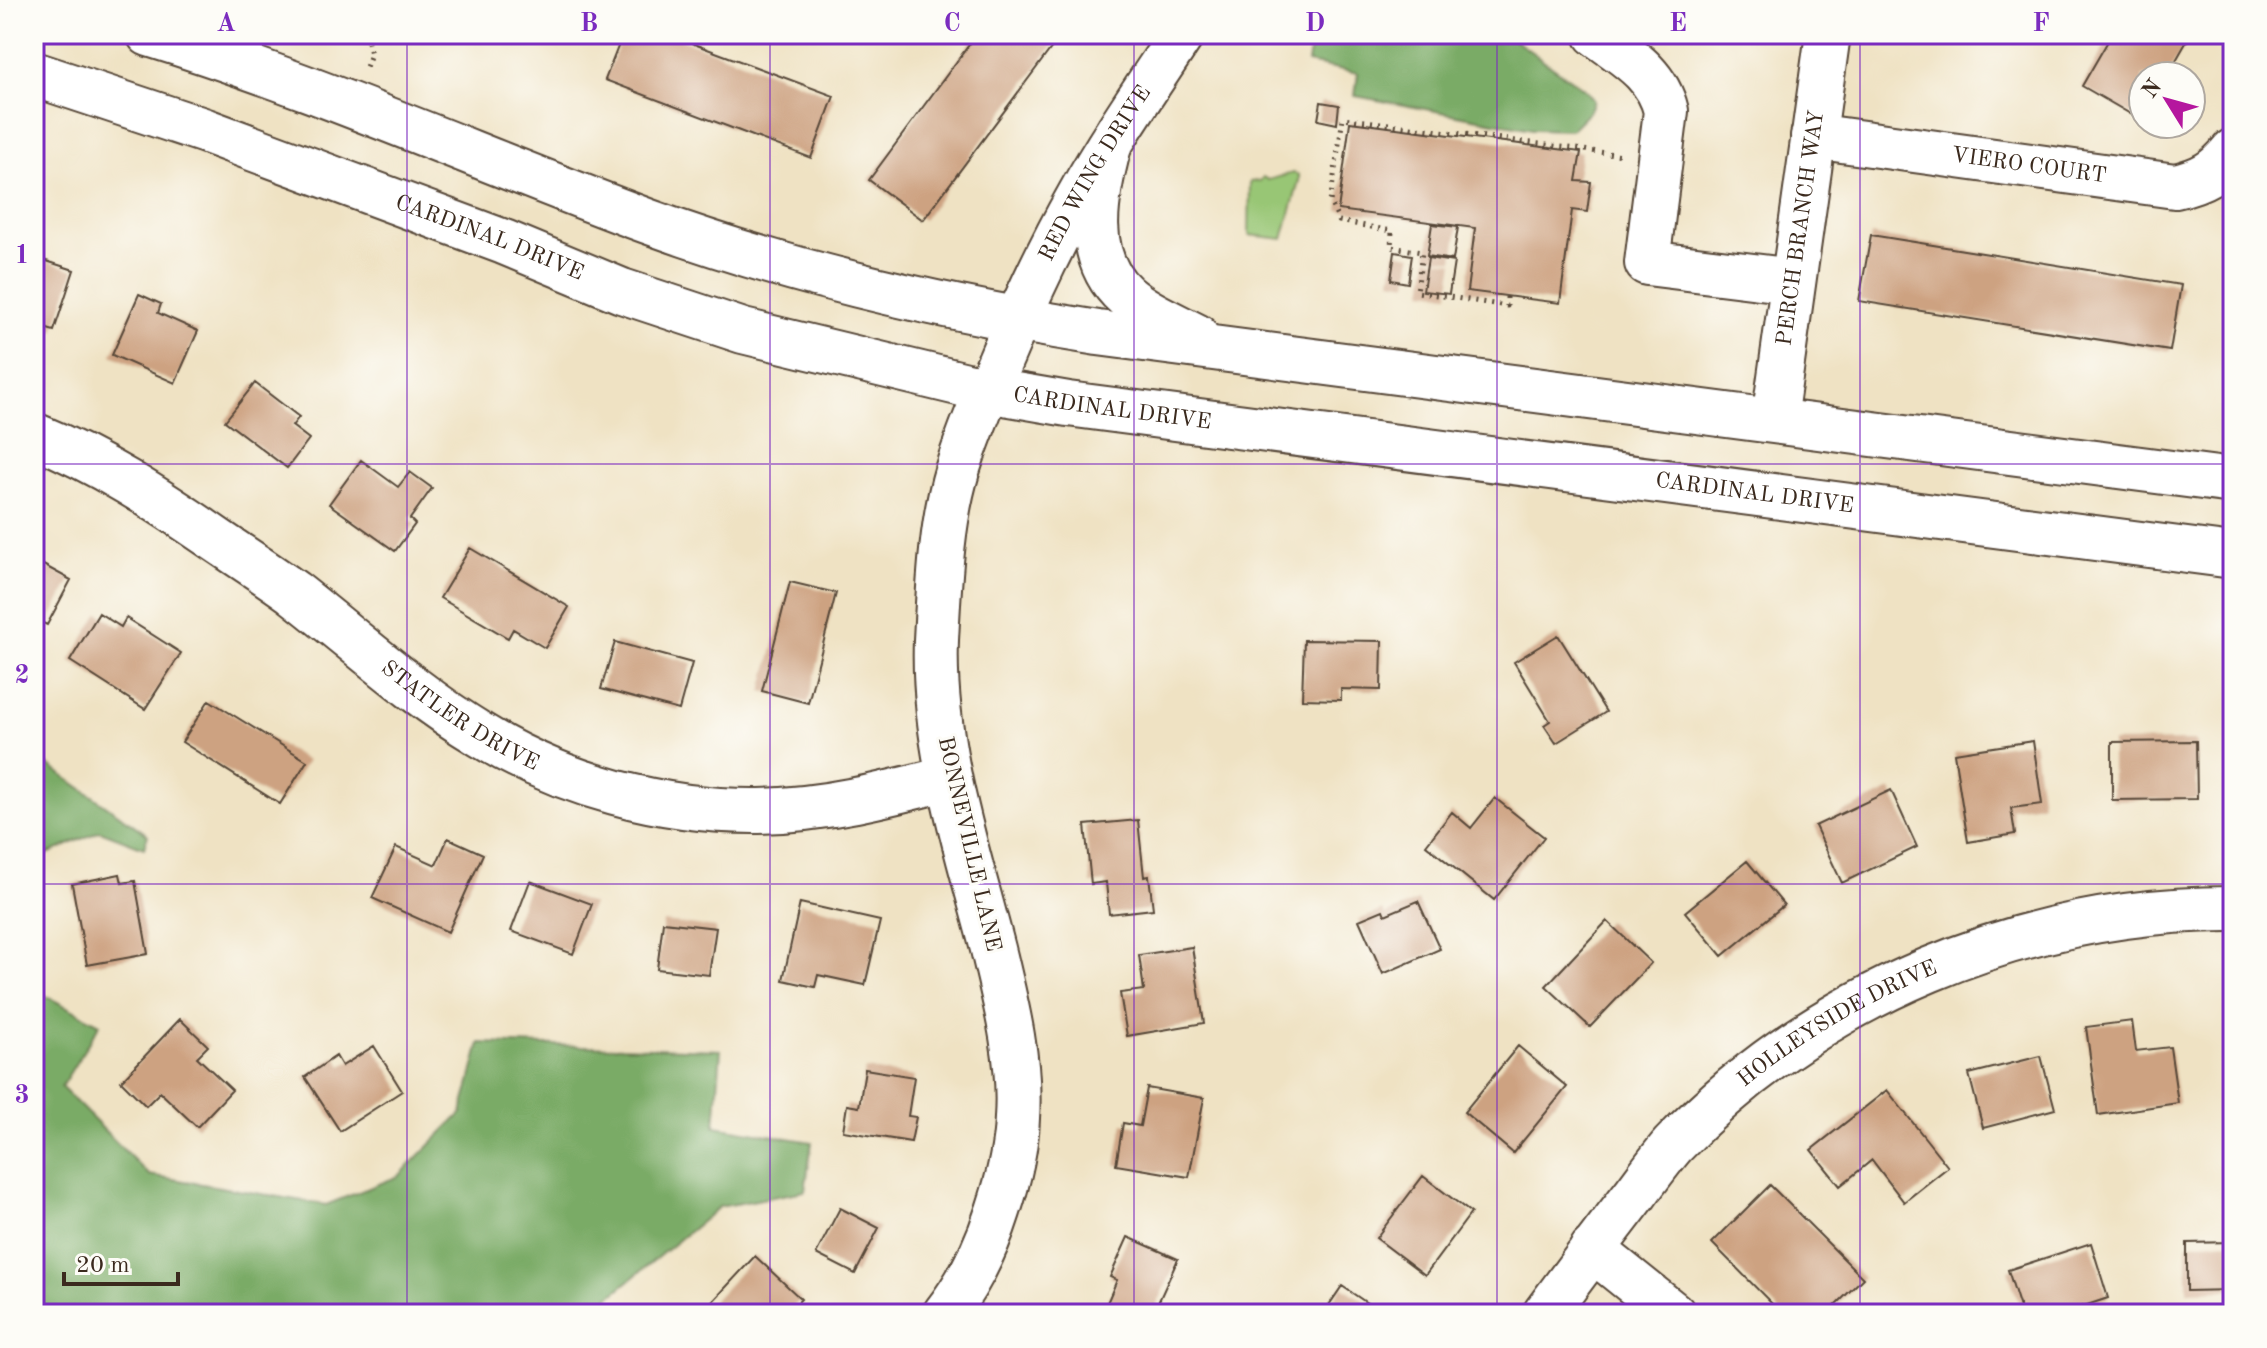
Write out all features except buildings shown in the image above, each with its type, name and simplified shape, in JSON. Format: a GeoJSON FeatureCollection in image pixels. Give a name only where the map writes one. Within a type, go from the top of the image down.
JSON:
{"type":"FeatureCollection","features":[{"type":"Feature","properties":{"kind":"main road"},"geometry":{"type":"LineString","coordinates":[[149,34],[407,125],[648,221],[774,263],[1017,321],[2233,481]]}},
{"type":"Feature","properties":{"kind":"main road","name":"RED WING DRIVE"},"geometry":{"type":"LineString","coordinates":[[1017,321],[1079,195],[1182,34]]}},
{"type":"Feature","properties":{"kind":"main road"},"geometry":{"type":"LineString","coordinates":[[1596,34],[1648,74],[1661,93],[1666,111],[1647,263],[1793,281]]}},
{"type":"Feature","properties":{"kind":"main road","name":"PERCH BRANCH WAY"},"geometry":{"type":"LineString","coordinates":[[1774,420],[1828,34]]}},
{"type":"Feature","properties":{"kind":"main road","name":"CARDINAL DRIVE"},"geometry":{"type":"LineString","coordinates":[[34,74],[206,131],[504,242],[622,291],[743,331],[987,390],[1068,404],[2233,556]]}},
{"type":"Feature","properties":{"kind":"main road","name":"VIERO COURT"},"geometry":{"type":"LineString","coordinates":[[1813,136],[2175,186],[2200,180],[2217,170],[2233,151]]}},
{"type":"Feature","properties":{"kind":"main road"},"geometry":{"type":"LineString","coordinates":[[1109,146],[1099,182],[1096,224],[1098,246],[1109,276],[1139,306],[1219,348]]}},
{"type":"Feature","properties":{"kind":"main road","name":"BONNEVILLE LANE"},"geometry":{"type":"LineString","coordinates":[[945,1314],[961,1293],[988,1241],[1010,1174],[1018,1117],[1006,1002],[949,778],[937,661],[939,589],[956,472],[1017,321]]}},
{"type":"Feature","properties":{"kind":"main road","name":"STATLER DRIVE"},"geometry":{"type":"LineString","coordinates":[[34,435],[127,480],[291,591],[425,697],[482,736],[556,773],[622,794],[675,804],[758,811],[828,806],[949,778]]}},
{"type":"Feature","properties":{"kind":"main road","name":"HOLLEYSIDE DRIVE"},"geometry":{"type":"LineString","coordinates":[[1545,1314],[1673,1146],[1743,1081],[1807,1033],[1891,985],[1965,954],[2042,932],[2132,916],[2233,909]]}},
{"type":"Feature","properties":{"kind":"main road"},"geometry":{"type":"LineString","coordinates":[[1592,1249],[1673,1314]]}},
{"type":"Feature","properties":{"kind":"path"},"geometry":{"type":"LineString","coordinates":[[366,34],[371,54]]}},
{"type":"Feature","properties":{"kind":"path"},"geometry":{"type":"LineString","coordinates":[[1507,297],[1507,306],[1417,292],[1422,252],[1391,247],[1392,231],[1339,221],[1330,202],[1343,118],[1607,154]]}},
{"type":"Feature","properties":{"kind":"green space"},"geometry":{"type":"Polygon","coordinates":[[[1312,34],[1506,34],[1587,91],[1594,101],[1589,112],[1571,130],[1532,129],[1355,96],[1358,73],[1308,63],[1312,34]]]}},
{"type":"Feature","properties":{"kind":"green space"},"geometry":{"type":"Polygon","coordinates":[[[1293,173],[1299,175],[1299,181],[1283,239],[1249,235],[1250,182],[1293,173]]]}},
{"type":"Feature","properties":{"kind":"green space"},"geometry":{"type":"Polygon","coordinates":[[[34,755],[148,835],[144,848],[100,831],[34,860],[34,755]]]}},
{"type":"Feature","properties":{"kind":"green space"},"geometry":{"type":"Polygon","coordinates":[[[34,982],[36,991],[100,1024],[61,1087],[149,1175],[326,1205],[399,1176],[462,1113],[480,1043],[721,1050],[715,1126],[812,1142],[805,1191],[719,1207],[592,1314],[44,1314],[34,1274],[34,982]]]}}]}
